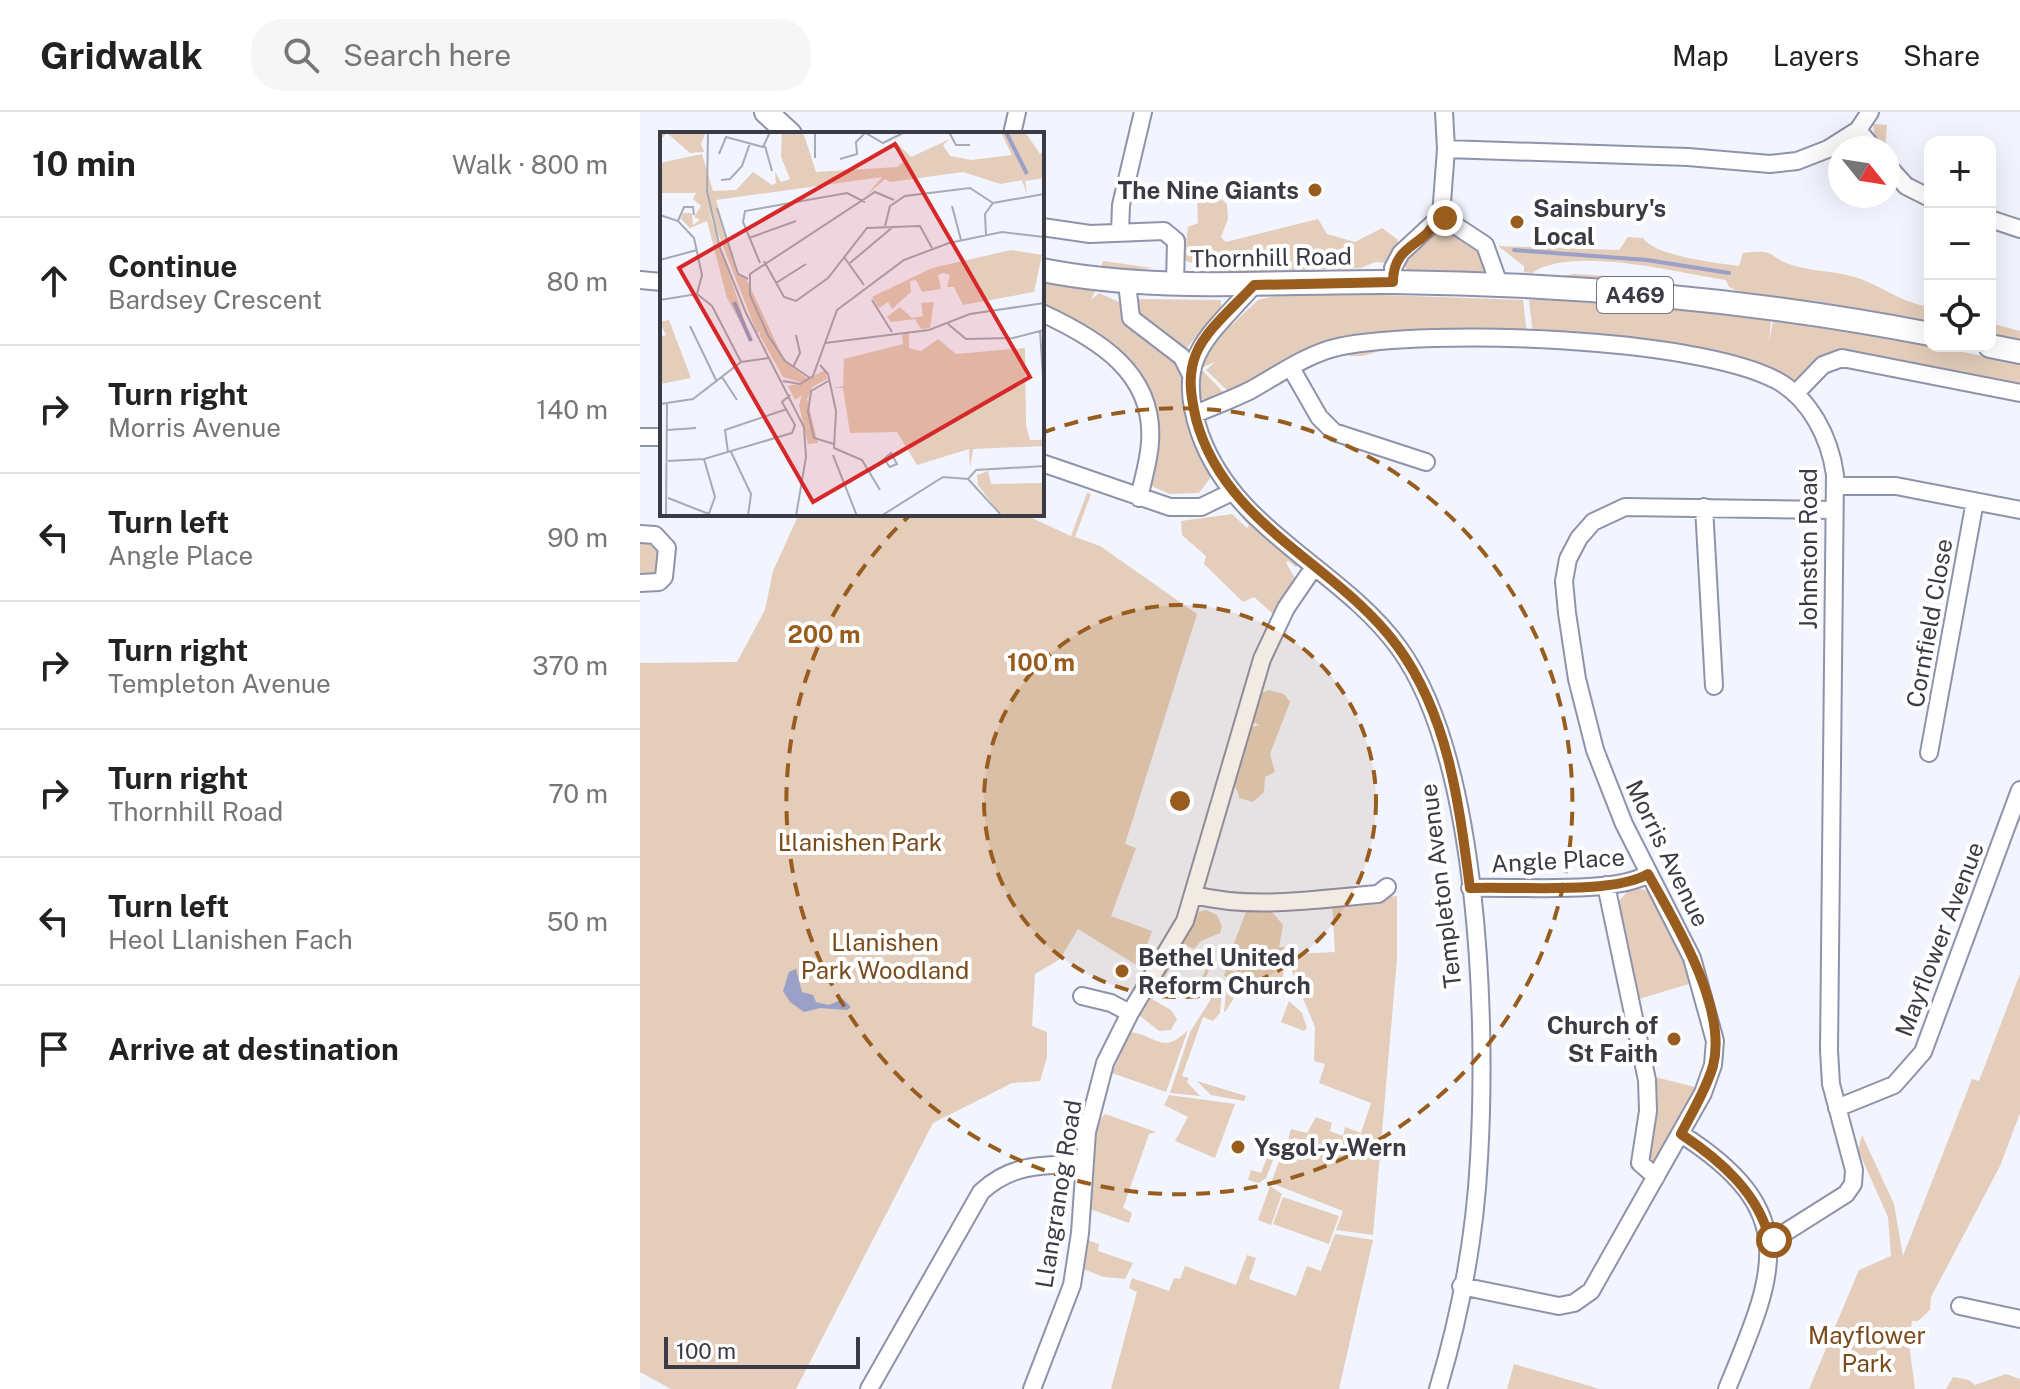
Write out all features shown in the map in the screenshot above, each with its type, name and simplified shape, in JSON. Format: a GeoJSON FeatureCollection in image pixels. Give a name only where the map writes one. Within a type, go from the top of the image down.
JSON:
{"type":"FeatureCollection","features":[{"type":"Feature","properties":{"kind":"main road"},"geometry":{"type":"LineString","coordinates":[[766,112],[788,132]]}},
{"type":"Feature","properties":{"kind":"main road","name":"Thornhill Road"},"geometry":{"type":"LineString","coordinates":[[1044,270],[1127,283],[1499,284],[1745,306],[1924,333]]}},
{"type":"Feature","properties":{"kind":"main road"},"geometry":{"type":"LineString","coordinates":[[1996,347],[2020,352]]}},
{"type":"Feature","properties":{"kind":"street"},"geometry":{"type":"LineString","coordinates":[[1012,132],[1017,112]]}},
{"type":"Feature","properties":{"kind":"street"},"geometry":{"type":"LineString","coordinates":[[1120,232],[1121,205],[1143,112]]}},
{"type":"Feature","properties":{"kind":"street"},"geometry":{"type":"LineString","coordinates":[[1393,282],[1393,268],[1401,253],[1441,216],[1446,149],[1444,112]]}},
{"type":"Feature","properties":{"kind":"street"},"geometry":{"type":"LineString","coordinates":[[1446,149],[1672,156],[1770,164],[1797,161],[1828,149],[1858,130],[1870,112]]}},
{"type":"Feature","properties":{"kind":"street"},"geometry":{"type":"LineString","coordinates":[[1858,130],[1863,136]]}},
{"type":"Feature","properties":{"kind":"street"},"geometry":{"type":"LineString","coordinates":[[1900,179],[1924,195]]}},
{"type":"Feature","properties":{"kind":"street"},"geometry":{"type":"LineString","coordinates":[[1441,216],[1485,245],[1499,284]]}},
{"type":"Feature","properties":{"kind":"street"},"geometry":{"type":"LineString","coordinates":[[1996,221],[2020,229]]}},
{"type":"Feature","properties":{"kind":"street"},"geometry":{"type":"LineString","coordinates":[[1044,227],[1090,234],[1154,230],[1171,235],[1177,250],[1175,284]]}},
{"type":"Feature","properties":{"kind":"street"},"geometry":{"type":"LineString","coordinates":[[640,280],[660,282]]}},
{"type":"Feature","properties":{"kind":"street"},"geometry":{"type":"LineString","coordinates":[[1127,283],[1131,318],[1182,357],[1190,373]]}},
{"type":"Feature","properties":{"kind":"street"},"geometry":{"type":"LineString","coordinates":[[1190,373],[1201,345],[1254,285]]}},
{"type":"Feature","properties":{"kind":"street"},"geometry":{"type":"LineString","coordinates":[[1044,314],[1112,355],[1140,385],[1150,429],[1139,498]]}},
{"type":"Feature","properties":{"kind":"street","name":"Johnston Road"},"geometry":{"type":"LineString","coordinates":[[1195,414],[1323,352],[1357,344],[1442,340],[1555,341],[1721,362],[1775,379],[1795,394],[1820,427],[1832,457],[1835,486],[1829,1050],[1837,1108],[1854,1170],[1853,1184],[1846,1194],[1770,1242]]}},
{"type":"Feature","properties":{"kind":"street"},"geometry":{"type":"LineString","coordinates":[[1795,394],[1823,365],[1842,358],[2020,393]]}},
{"type":"Feature","properties":{"kind":"street"},"geometry":{"type":"LineString","coordinates":[[1291,368],[1319,417],[1334,432],[1426,462]]}},
{"type":"Feature","properties":{"kind":"street","name":"Templeton Avenue"},"geometry":{"type":"LineString","coordinates":[[1190,373],[1190,393],[1205,445],[1232,492],[1262,524],[1388,634],[1422,686],[1439,727],[1451,772],[1470,888],[1477,994],[1480,1133],[1461,1286],[1438,1389]]}},
{"type":"Feature","properties":{"kind":"street"},"geometry":{"type":"LineString","coordinates":[[1044,464],[1170,507],[1196,508],[1232,492]]}},
{"type":"Feature","properties":{"kind":"street"},"geometry":{"type":"LineString","coordinates":[[1835,486],[1896,486],[2020,510]]}},
{"type":"Feature","properties":{"kind":"street","name":"Cornfield Close"},"geometry":{"type":"LineString","coordinates":[[1929,753],[1975,501]]}},
{"type":"Feature","properties":{"kind":"street","name":"Morris Avenue"},"geometry":{"type":"LineString","coordinates":[[1461,1286],[1548,1305],[1568,1305],[1582,1299],[1601,1278],[1681,1134],[1707,1083],[1715,1041],[1692,958],[1611,796],[1595,750],[1573,654],[1565,570],[1573,548],[1586,529],[1613,510],[1638,506],[1834,510]]}},
{"type":"Feature","properties":{"kind":"street"},"geometry":{"type":"LineString","coordinates":[[1704,507],[1714,686]]}},
{"type":"Feature","properties":{"kind":"street"},"geometry":{"type":"LineString","coordinates":[[640,534],[655,535],[667,548],[664,577],[659,582],[640,583]]}},
{"type":"Feature","properties":{"kind":"street","name":"Llangranog Road"},"geometry":{"type":"LineString","coordinates":[[1032,1389],[1072,1285],[1087,1132],[1105,1063],[1130,1013],[1180,930],[1194,895],[1266,649],[1286,608],[1314,567]]}},
{"type":"Feature","properties":{"kind":"street","name":"Mayflower Avenue"},"geometry":{"type":"LineString","coordinates":[[1837,1108],[1894,1085],[1923,1052],[2020,790]]}},
{"type":"Feature","properties":{"kind":"street","name":"Angle Place"},"geometry":{"type":"LineString","coordinates":[[1470,888],[1606,885],[1629,882],[1648,874]]}},
{"type":"Feature","properties":{"kind":"street"},"geometry":{"type":"LineString","coordinates":[[1606,885],[1647,1080],[1648,1111],[1639,1156],[1644,1170],[1656,1177]]}},
{"type":"Feature","properties":{"kind":"street"},"geometry":{"type":"LineString","coordinates":[[1194,895],[1233,904],[1269,904],[1378,894],[1387,887]]}},
{"type":"Feature","properties":{"kind":"street"},"geometry":{"type":"LineString","coordinates":[[1082,996],[1111,1003],[1130,1013]]}},
{"type":"Feature","properties":{"kind":"street"},"geometry":{"type":"LineString","coordinates":[[1681,1134],[1744,1187],[1758,1208],[1770,1242],[1771,1255],[1763,1299],[1727,1389]]}},
{"type":"Feature","properties":{"kind":"street"},"geometry":{"type":"LineString","coordinates":[[869,1389],[981,1192],[1000,1177],[1019,1168],[1084,1164]]}},
{"type":"Feature","properties":{"kind":"street"},"geometry":{"type":"LineString","coordinates":[[1960,1306],[2020,1319]]}},
{"type":"Feature","properties":{"kind":"green space"},"geometry":{"type":"Polygon","coordinates":[[[1873,124],[1887,125],[1886,136],[1875,136],[1873,124]]]}},
{"type":"Feature","properties":{"kind":"green space"},"geometry":{"type":"Polygon","coordinates":[[[1197,191],[1214,193],[1227,204],[1228,219],[1221,237],[1226,242],[1318,219],[1327,234],[1355,242],[1382,228],[1397,239],[1400,247],[1389,263],[1375,262],[1361,268],[1237,272],[1219,270],[1212,260],[1203,267],[1184,260],[1188,227],[1198,223],[1197,191]]]}},
{"type":"Feature","properties":{"kind":"green space"},"geometry":{"type":"Polygon","coordinates":[[[1438,228],[1475,244],[1487,264],[1485,272],[1416,273],[1407,270],[1404,263],[1406,254],[1438,228]]]}},
{"type":"Feature","properties":{"kind":"green space"},"geometry":{"type":"Polygon","coordinates":[[[1628,237],[1643,238],[1672,254],[1739,266],[1743,253],[1768,253],[1795,266],[1853,276],[1924,306],[1924,323],[1748,296],[1729,287],[1726,280],[1626,263],[1572,261],[1550,265],[1532,273],[1524,272],[1524,266],[1498,246],[1619,250],[1628,237]]]}},
{"type":"Feature","properties":{"kind":"green space"},"geometry":{"type":"Polygon","coordinates":[[[1103,261],[1153,268],[1100,272],[1103,261]]]}},
{"type":"Feature","properties":{"kind":"green space"},"geometry":{"type":"Polygon","coordinates":[[[1574,274],[1626,277],[1712,291],[1557,277],[1574,274]]]}},
{"type":"Feature","properties":{"kind":"green space"},"geometry":{"type":"Polygon","coordinates":[[[1062,281],[1095,291],[1091,300],[1099,293],[1119,302],[1124,320],[1183,367],[1214,473],[1199,493],[1170,494],[1149,485],[1155,427],[1115,348],[1096,334],[1044,310],[1044,284],[1062,281]]]}},
{"type":"Feature","properties":{"kind":"green space"},"geometry":{"type":"Polygon","coordinates":[[[1355,294],[1523,300],[1527,334],[1429,347],[1407,343],[1361,356],[1341,352],[1231,394],[1206,370],[1215,362],[1196,370],[1206,349],[1258,300],[1278,295],[1355,294]]]}},
{"type":"Feature","properties":{"kind":"green space"},"geometry":{"type":"Polygon","coordinates":[[[1530,295],[1658,302],[1662,309],[1677,310],[1681,305],[1850,329],[1727,314],[1771,320],[1769,343],[1773,321],[1906,340],[1924,344],[1924,352],[1963,352],[2020,364],[2020,389],[1858,358],[1793,383],[1533,335],[1529,300],[1546,299],[1530,295]]]}},
{"type":"Feature","properties":{"kind":"green space"},"geometry":{"type":"Polygon","coordinates":[[[1137,299],[1221,300],[1221,307],[1185,350],[1139,322],[1137,299]]]}},
{"type":"Feature","properties":{"kind":"green space"},"geometry":{"type":"Polygon","coordinates":[[[1996,325],[2020,331],[2020,343],[1996,337],[1996,325]]]}},
{"type":"Feature","properties":{"kind":"green space"},"geometry":{"type":"Polygon","coordinates":[[[1203,371],[1225,394],[1211,401],[1197,398],[1195,375],[1203,371]]]}},
{"type":"Feature","properties":{"kind":"green space","name":"Llanishen Park"},"geometry":{"type":"Polygon","coordinates":[[[1087,493],[1091,494],[1075,537],[1100,546],[1197,614],[1125,844],[1136,848],[1111,916],[1152,931],[1143,956],[1152,961],[1146,971],[1078,929],[1060,959],[1035,974],[1032,1026],[1047,1032],[1047,1057],[1040,1081],[1012,1083],[933,1123],[796,1389],[671,1389],[640,1372],[640,663],[737,662],[765,610],[773,571],[798,516],[1027,516],[1071,536],[1087,493]]]}},
{"type":"Feature","properties":{"kind":"green space"},"geometry":{"type":"Polygon","coordinates":[[[1232,514],[1247,528],[1249,525],[1242,518],[1245,515],[1298,564],[1296,567],[1288,561],[1286,563],[1295,578],[1273,614],[1254,597],[1243,602],[1204,564],[1206,556],[1182,535],[1181,521],[1232,514]]]}},
{"type":"Feature","properties":{"kind":"green space"},"geometry":{"type":"Polygon","coordinates":[[[640,539],[661,544],[660,574],[640,578],[640,539]]]}},
{"type":"Feature","properties":{"kind":"green space"},"geometry":{"type":"Polygon","coordinates":[[[1269,690],[1284,694],[1290,702],[1270,754],[1275,772],[1265,777],[1264,792],[1253,802],[1239,798],[1235,786],[1236,775],[1247,728],[1260,725],[1252,722],[1257,699],[1269,690]]]}},
{"type":"Feature","properties":{"kind":"green space"},"geometry":{"type":"Polygon","coordinates":[[[1630,889],[1652,892],[1695,982],[1636,1000],[1617,903],[1630,889]]]}},
{"type":"Feature","properties":{"kind":"green space"},"geometry":{"type":"Polygon","coordinates":[[[1397,896],[1397,959],[1373,1235],[1336,1230],[1343,1211],[1271,1183],[1279,1161],[1294,1163],[1295,1158],[1286,1147],[1291,1129],[1307,1133],[1316,1117],[1332,1123],[1330,1131],[1343,1136],[1345,1127],[1361,1133],[1371,1103],[1319,1083],[1325,1064],[1314,1061],[1315,1027],[1292,972],[1291,954],[1335,952],[1332,902],[1397,896]]]}},
{"type":"Feature","properties":{"kind":"green space"},"geometry":{"type":"Polygon","coordinates":[[[1206,910],[1217,915],[1222,926],[1220,933],[1201,941],[1194,949],[1184,944],[1152,999],[1171,1010],[1177,1019],[1171,1030],[1159,1031],[1139,1015],[1198,912],[1206,910]]]}},
{"type":"Feature","properties":{"kind":"green space"},"geometry":{"type":"Polygon","coordinates":[[[1246,912],[1272,912],[1283,925],[1279,947],[1284,947],[1283,996],[1224,976],[1226,969],[1236,972],[1242,954],[1231,951],[1246,912]]]}},
{"type":"Feature","properties":{"kind":"green space"},"geometry":{"type":"Polygon","coordinates":[[[1212,945],[1215,949],[1210,969],[1195,998],[1192,996],[1211,960],[1201,954],[1212,945]]]}},
{"type":"Feature","properties":{"kind":"green space","name":"Mayflower Park"},"geometry":{"type":"Polygon","coordinates":[[[2020,974],[2020,1113],[2000,1166],[1931,1297],[1930,1310],[1918,1321],[1912,1321],[1909,1344],[1915,1389],[1809,1389],[1859,1270],[1891,1256],[1888,1217],[1858,1150],[1862,1135],[1894,1204],[1903,1256],[1972,1079],[1979,1081],[2020,974]]]}},
{"type":"Feature","properties":{"kind":"green space"},"geometry":{"type":"Polygon","coordinates":[[[1223,980],[1220,1013],[1213,1021],[1203,1017],[1182,1076],[1189,1078],[1187,1082],[1200,1096],[1170,1093],[1190,1032],[1223,980]]]}},
{"type":"Feature","properties":{"kind":"green space"},"geometry":{"type":"Polygon","coordinates":[[[1227,981],[1242,986],[1224,1012],[1227,981]]]}},
{"type":"Feature","properties":{"kind":"green space"},"geometry":{"type":"Polygon","coordinates":[[[1289,1001],[1302,1013],[1307,1028],[1304,1031],[1281,1022],[1289,1001]]]}},
{"type":"Feature","properties":{"kind":"green space"},"geometry":{"type":"Polygon","coordinates":[[[1188,1030],[1166,1092],[1112,1073],[1130,1032],[1165,1043],[1172,1042],[1188,1030]]]}},
{"type":"Feature","properties":{"kind":"green space"},"geometry":{"type":"Polygon","coordinates":[[[1651,1076],[1699,1088],[1653,1164],[1645,1161],[1651,1076]]]}},
{"type":"Feature","properties":{"kind":"green space"},"geometry":{"type":"Polygon","coordinates":[[[1197,1081],[1246,1096],[1244,1101],[1211,1095],[1197,1081]]]}},
{"type":"Feature","properties":{"kind":"green space"},"geometry":{"type":"Polygon","coordinates":[[[1169,1095],[1235,1104],[1215,1158],[1175,1141],[1188,1117],[1164,1105],[1169,1095]]]}},
{"type":"Feature","properties":{"kind":"green space"},"geometry":{"type":"Polygon","coordinates":[[[1105,1114],[1156,1132],[1149,1134],[1123,1208],[1132,1213],[1129,1223],[1090,1209],[1094,1144],[1105,1114]]]}},
{"type":"Feature","properties":{"kind":"green space"},"geometry":{"type":"Polygon","coordinates":[[[1267,1158],[1273,1160],[1266,1178],[1259,1183],[1248,1180],[1251,1170],[1261,1173],[1267,1158]]]}},
{"type":"Feature","properties":{"kind":"green space"},"geometry":{"type":"Polygon","coordinates":[[[1270,1186],[1282,1194],[1271,1225],[1258,1220],[1270,1186]]]}},
{"type":"Feature","properties":{"kind":"green space"},"geometry":{"type":"Polygon","coordinates":[[[1283,1197],[1339,1216],[1329,1244],[1273,1224],[1283,1197]]]}},
{"type":"Feature","properties":{"kind":"green space"},"geometry":{"type":"Polygon","coordinates":[[[1335,1234],[1373,1240],[1339,1389],[1111,1389],[1137,1292],[1129,1288],[1132,1278],[1169,1291],[1174,1278],[1180,1279],[1185,1266],[1236,1285],[1247,1255],[1256,1258],[1249,1279],[1296,1296],[1307,1266],[1321,1271],[1335,1234]]]}},
{"type":"Feature","properties":{"kind":"green space"},"geometry":{"type":"Polygon","coordinates":[[[1087,1240],[1099,1244],[1098,1251],[1133,1263],[1125,1279],[1104,1277],[1083,1269],[1087,1240]]]}},
{"type":"Feature","properties":{"kind":"green space"},"geometry":{"type":"Polygon","coordinates":[[[1514,1364],[1590,1386],[1599,1389],[1507,1389],[1514,1364]]]}},
{"type":"Feature","properties":{"kind":"green space"},"geometry":{"type":"Polygon","coordinates":[[[2006,1374],[2020,1379],[2020,1389],[1946,1389],[1953,1377],[1969,1380],[1975,1385],[2006,1374]]]}},
{"type":"Feature","properties":{"kind":"water"},"geometry":{"type":"Polygon","coordinates":[[[796,969],[802,992],[813,995],[816,1002],[829,1005],[843,999],[851,1007],[847,1010],[820,1008],[804,1012],[790,1002],[783,991],[789,972],[796,969]]]}},
{"type":"Feature","properties":{"kind":"waterway"},"geometry":{"type":"LineString","coordinates":[[1514,250],[1647,260],[1729,273]]}},
{"type":"Feature","properties":{"kind":"place","name":"The Nine Giants"},"geometry":{"type":"Point","coordinates":[1315,190]}},
{"type":"Feature","properties":{"kind":"place","name":"Sainsbury's Local"},"geometry":{"type":"Point","coordinates":[1517,222]}},
{"type":"Feature","properties":{"kind":"place","name":"Bethel United Reform Church"},"geometry":{"type":"Point","coordinates":[1122,971]}},
{"type":"Feature","properties":{"kind":"place","name":"Church of St Faith"},"geometry":{"type":"Point","coordinates":[1674,1039]}},
{"type":"Feature","properties":{"kind":"place","name":"Ysgol-y-Wern"},"geometry":{"type":"Point","coordinates":[1238,1147]}},
{"type":"Feature","properties":{"kind":"route"},"geometry":{"type":"LineString","coordinates":[[1445,218],[1437,218],[1428,231],[1401,253],[1393,268],[1393,282],[1254,285],[1196,352],[1190,373],[1190,393],[1200,432],[1220,475],[1232,492],[1268,530],[1374,620],[1412,668],[1431,706],[1446,751],[1457,799],[1470,888],[1606,885],[1637,880],[1648,874],[1692,958],[1709,1007],[1715,1041],[1713,1065],[1707,1083],[1681,1134],[1744,1187],[1758,1208],[1770,1242],[1774,1240]]}},
{"type":"Feature","properties":{"kind":"park label","name":"Llanishen Park Woodland"},"geometry":{"type":"Point","coordinates":[885,956]}}]}
